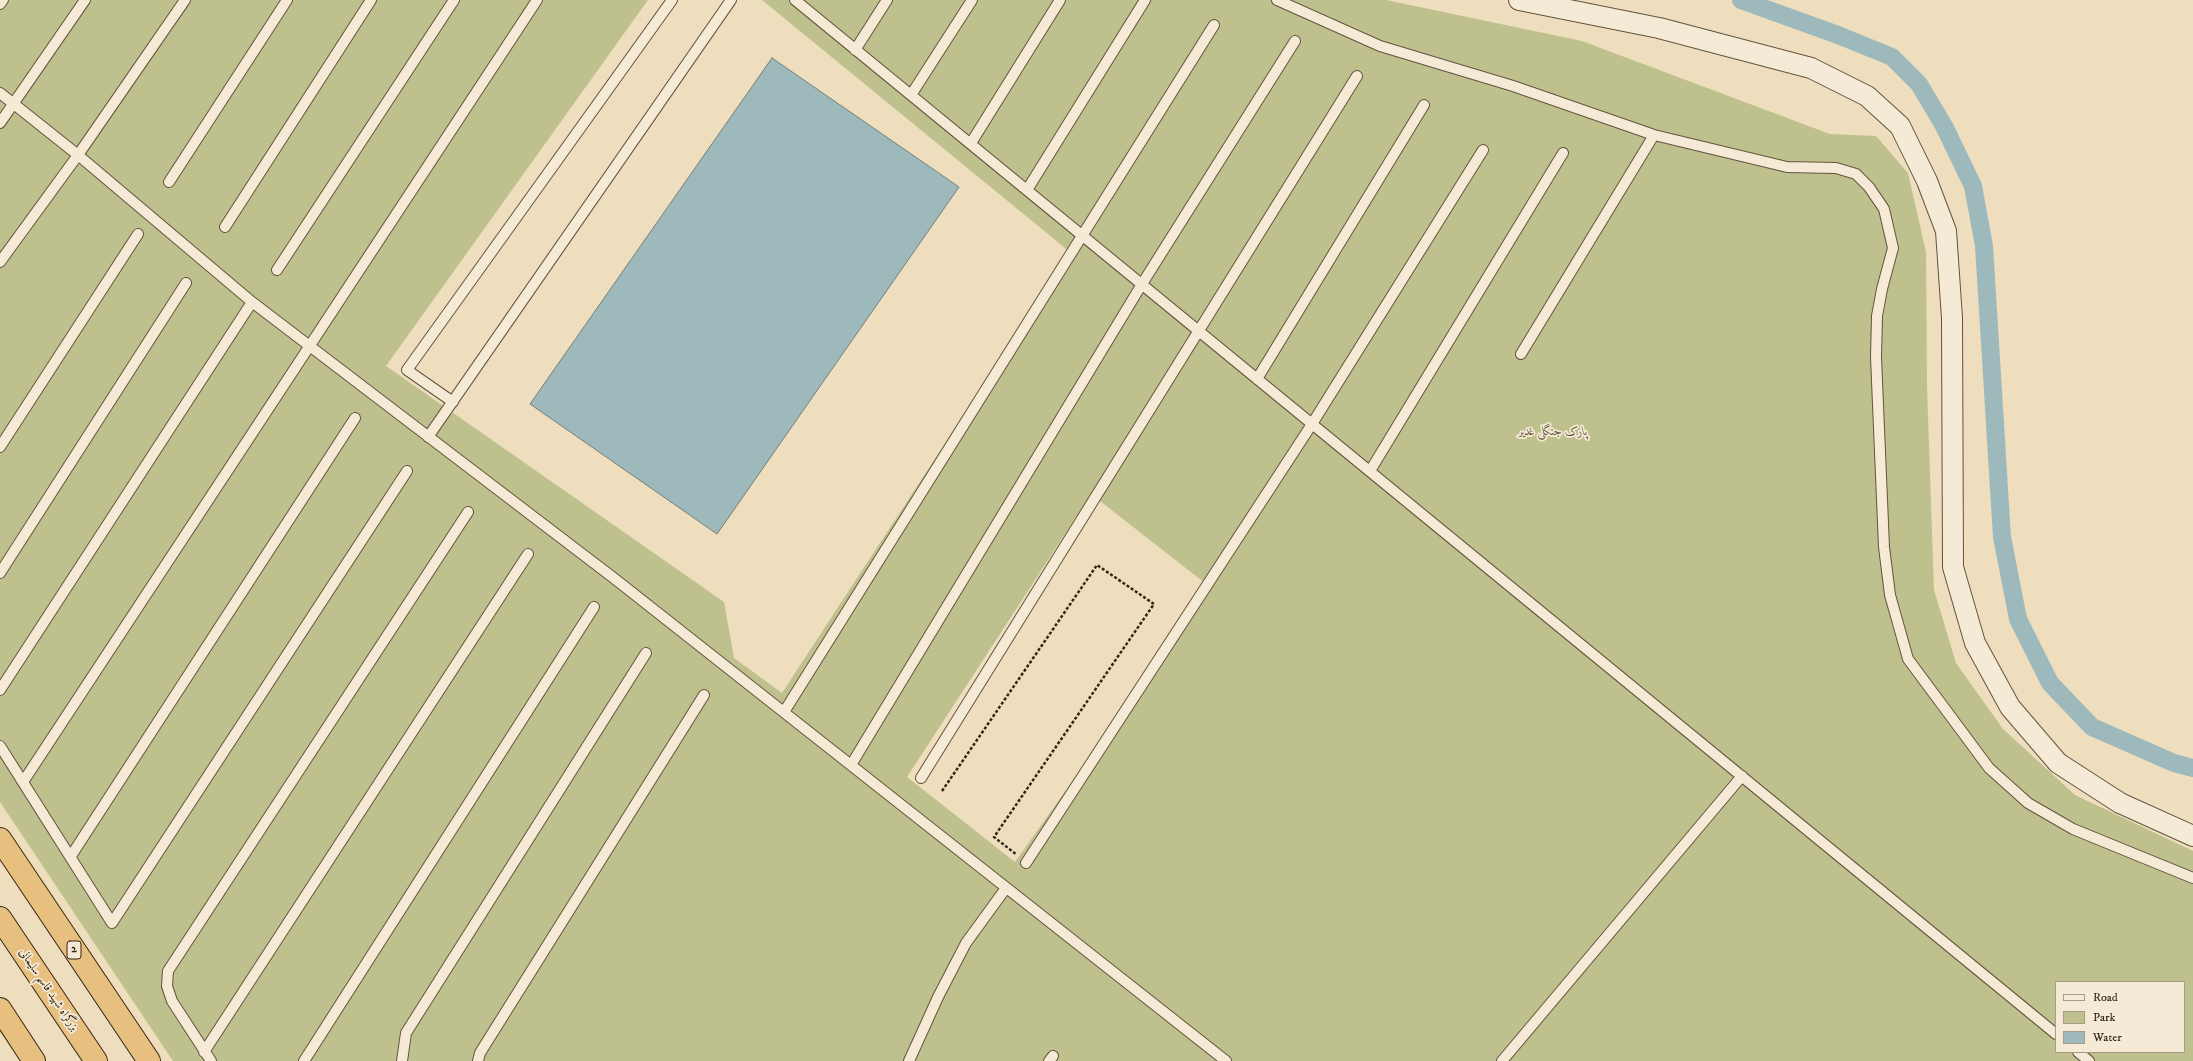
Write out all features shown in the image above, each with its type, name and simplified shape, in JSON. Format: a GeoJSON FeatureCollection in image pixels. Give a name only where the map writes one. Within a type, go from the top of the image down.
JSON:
{"type":"FeatureCollection","features":[{"type":"Feature","properties":{"kind":"highway","name":"2"},"geometry":{"type":"LineString","coordinates":[[0,839],[149,1061]]}},
{"type":"Feature","properties":{"kind":"highway","name":"بزرگراه شهید قاسم سلیمانی"},"geometry":{"type":"LineString","coordinates":[[0,918],[96,1061]]}},
{"type":"Feature","properties":{"kind":"highway"},"geometry":{"type":"LineString","coordinates":[[0,1009],[34,1061]]}},
{"type":"Feature","properties":{"kind":"street"},"geometry":{"type":"LineString","coordinates":[[1519,0],[1659,28],[1811,68],[1866,96],[1900,126],[1927,181],[1946,231],[1952,318],[1953,567],[1975,643],[2010,707],[2058,763],[2120,803],[2193,836]]}},
{"type":"Feature","properties":{"kind":"lane"},"geometry":{"type":"LineString","coordinates":[[0,4],[3,0]]}},
{"type":"Feature","properties":{"kind":"lane"},"geometry":{"type":"LineString","coordinates":[[0,123],[85,0]]}},
{"type":"Feature","properties":{"kind":"lane"},"geometry":{"type":"LineString","coordinates":[[0,262],[78,155],[185,0]]}},
{"type":"Feature","properties":{"kind":"lane"},"geometry":{"type":"LineString","coordinates":[[169,182],[287,0]]}},
{"type":"Feature","properties":{"kind":"lane"},"geometry":{"type":"LineString","coordinates":[[225,227],[371,0]]}},
{"type":"Feature","properties":{"kind":"lane"},"geometry":{"type":"LineString","coordinates":[[277,270],[454,0]]}},
{"type":"Feature","properties":{"kind":"lane"},"geometry":{"type":"LineString","coordinates":[[23,782],[310,348],[537,0]]}},
{"type":"Feature","properties":{"kind":"lane"},"geometry":{"type":"LineString","coordinates":[[453,402],[407,370],[672,0]]}},
{"type":"Feature","properties":{"kind":"lane"},"geometry":{"type":"LineString","coordinates":[[428,437],[731,0]]}},
{"type":"Feature","properties":{"kind":"lane"},"geometry":{"type":"LineString","coordinates":[[855,50],[887,0]]}},
{"type":"Feature","properties":{"kind":"lane"},"geometry":{"type":"LineString","coordinates":[[911,95],[972,0]]}},
{"type":"Feature","properties":{"kind":"lane"},"geometry":{"type":"LineString","coordinates":[[971,144],[1060,0]]}},
{"type":"Feature","properties":{"kind":"lane"},"geometry":{"type":"LineString","coordinates":[[1027,190],[1145,0]]}},
{"type":"Feature","properties":{"kind":"lane"},"geometry":{"type":"LineString","coordinates":[[1277,0],[1380,46],[1513,86],[1654,135],[1787,167],[1846,169],[1856,174],[1869,187],[1884,209],[1893,248],[1882,289],[1877,316],[1876,357],[1885,554],[1890,595],[1908,658],[1989,768],[2028,803],[2073,829],[2193,878]]}},
{"type":"Feature","properties":{"kind":"lane"},"geometry":{"type":"LineString","coordinates":[[798,1],[855,50],[2055,1033]]}},
{"type":"Feature","properties":{"kind":"lane"},"geometry":{"type":"LineString","coordinates":[[784,712],[1214,25]]}},
{"type":"Feature","properties":{"kind":"lane"},"geometry":{"type":"LineString","coordinates":[[851,765],[1142,284],[1295,41]]}},
{"type":"Feature","properties":{"kind":"lane"},"geometry":{"type":"LineString","coordinates":[[921,778],[1358,76]]}},
{"type":"Feature","properties":{"kind":"lane"},"geometry":{"type":"LineString","coordinates":[[0,93],[78,155],[252,302],[310,348],[615,579],[1226,1061]]}},
{"type":"Feature","properties":{"kind":"lane"},"geometry":{"type":"LineString","coordinates":[[1258,379],[1424,105]]}},
{"type":"Feature","properties":{"kind":"lane"},"geometry":{"type":"LineString","coordinates":[[1521,354],[1654,135]]}},
{"type":"Feature","properties":{"kind":"lane"},"geometry":{"type":"LineString","coordinates":[[1026,863],[1312,424],[1483,150]]}},
{"type":"Feature","properties":{"kind":"lane"},"geometry":{"type":"LineString","coordinates":[[1370,471],[1563,153]]}},
{"type":"Feature","properties":{"kind":"lane"},"geometry":{"type":"LineString","coordinates":[[0,447],[138,234]]}},
{"type":"Feature","properties":{"kind":"lane"},"geometry":{"type":"LineString","coordinates":[[0,574],[186,283]]}},
{"type":"Feature","properties":{"kind":"lane"},"geometry":{"type":"LineString","coordinates":[[0,690],[252,302]]}},
{"type":"Feature","properties":{"kind":"lane"},"geometry":{"type":"LineString","coordinates":[[70,856],[355,418]]}},
{"type":"Feature","properties":{"kind":"lane"},"geometry":{"type":"LineString","coordinates":[[0,746],[112,922],[407,471]]}},
{"type":"Feature","properties":{"kind":"lane"},"geometry":{"type":"LineString","coordinates":[[210,1061],[172,1001],[167,986],[168,971],[468,512]]}},
{"type":"Feature","properties":{"kind":"lane"},"geometry":{"type":"LineString","coordinates":[[204,1052],[528,554]]}},
{"type":"Feature","properties":{"kind":"lane"},"geometry":{"type":"LineString","coordinates":[[304,1061],[594,607]]}},
{"type":"Feature","properties":{"kind":"lane"},"geometry":{"type":"LineString","coordinates":[[402,1061],[406,1033],[646,653]]}},
{"type":"Feature","properties":{"kind":"lane"},"geometry":{"type":"LineString","coordinates":[[478,1061],[480,1053],[704,695]]}},
{"type":"Feature","properties":{"kind":"lane"},"geometry":{"type":"LineString","coordinates":[[1502,1061],[1742,776]]}},
{"type":"Feature","properties":{"kind":"lane"},"geometry":{"type":"LineString","coordinates":[[909,1061],[938,997],[966,943],[1006,888]]}},
{"type":"Feature","properties":{"kind":"lane"},"geometry":{"type":"LineString","coordinates":[[2079,1053],[2089,1061]]}},
{"type":"Feature","properties":{"kind":"path"},"geometry":{"type":"LineString","coordinates":[[942,791],[1097,565],[1154,604],[994,837],[1026,863]]}},
{"type":"Feature","properties":{"kind":"green space","name":"پارک جنگلی غدیر"},"geometry":{"type":"Polygon","coordinates":[[[0,0],[648,0],[386,366],[724,602],[734,658],[782,693],[1070,252],[762,0],[1386,0],[1582,41],[1830,134],[1876,136],[1908,173],[1926,252],[1927,387],[1934,590],[1956,663],[2003,729],[2075,795],[2193,851],[2193,1061],[173,1061],[0,802],[0,0]],[[1091,494],[907,777],[1015,862],[1210,587],[1091,494]]]}},
{"type":"Feature","properties":{"kind":"water"},"geometry":{"type":"Polygon","coordinates":[[[772,58],[959,187],[717,534],[530,404],[772,58]]]}},
{"type":"Feature","properties":{"kind":"waterway"},"geometry":{"type":"LineString","coordinates":[[1741,0],[1838,35],[1892,57],[1919,84],[1944,126],[1973,186],[1984,246],[2002,537],[2018,619],[2050,683],[2092,727],[2174,763],[2193,768]]}}]}
